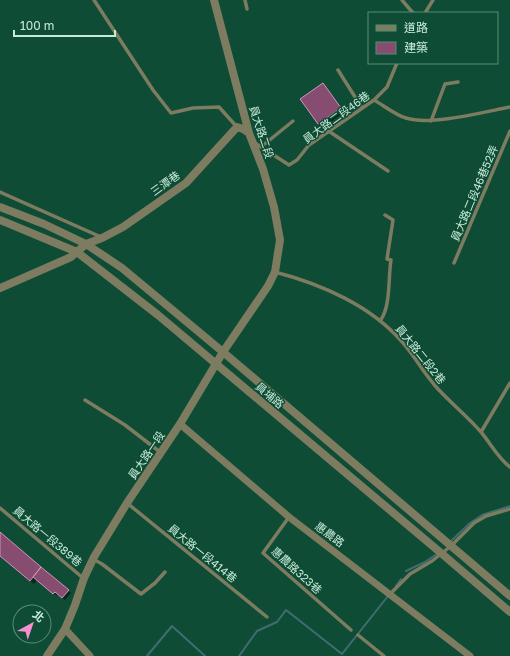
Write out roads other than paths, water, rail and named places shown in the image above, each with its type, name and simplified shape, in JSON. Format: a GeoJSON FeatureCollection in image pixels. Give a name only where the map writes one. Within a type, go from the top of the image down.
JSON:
{"type":"FeatureCollection","features":[{"type":"Feature","properties":{"kind":"street","name":"員大路二段"},"geometry":{"type":"LineString","coordinates":[[214,0],[249,134],[274,207],[280,240],[275,272]]}},
{"type":"Feature","properties":{"kind":"street"},"geometry":{"type":"LineString","coordinates":[[237,127],[243,129],[249,134]]}},
{"type":"Feature","properties":{"kind":"street","name":"三潭巷"},"geometry":{"type":"LineString","coordinates":[[0,288],[71,257],[86,244],[102,238],[123,226],[186,183],[237,127]]}},
{"type":"Feature","properties":{"kind":"street","name":"員埔路"},"geometry":{"type":"LineString","coordinates":[[0,207],[44,224],[86,244],[122,268],[224,352],[510,596]]}},
{"type":"Feature","properties":{"kind":"street","name":"員埔路"},"geometry":{"type":"LineString","coordinates":[[0,220],[77,252],[158,315],[510,612]]}},
{"type":"Feature","properties":{"kind":"street","name":"員大路一段"},"geometry":{"type":"LineString","coordinates":[[47,656],[65,629],[84,578],[93,559],[127,503],[180,424],[224,352],[268,286],[275,272]]}},
{"type":"Feature","properties":{"kind":"street","name":"惠農路"},"geometry":{"type":"LineString","coordinates":[[180,424],[289,517],[470,656]]}},
{"type":"Feature","properties":{"kind":"street"},"geometry":{"type":"LineString","coordinates":[[65,629],[90,656]]}},
{"type":"Feature","properties":{"kind":"lane"},"geometry":{"type":"LineString","coordinates":[[94,0],[153,90],[170,113],[193,108],[219,107],[237,127]]}},
{"type":"Feature","properties":{"kind":"lane"},"geometry":{"type":"LineString","coordinates":[[245,0],[247,9]]}},
{"type":"Feature","properties":{"kind":"lane"},"geometry":{"type":"LineString","coordinates":[[402,0],[412,12]]}},
{"type":"Feature","properties":{"kind":"lane"},"geometry":{"type":"LineString","coordinates":[[426,12],[433,0]]}},
{"type":"Feature","properties":{"kind":"lane","name":"員大路二段46巷"},"geometry":{"type":"LineString","coordinates":[[253,142],[289,165],[297,160],[309,145],[330,132],[374,100],[387,87],[397,64]]}},
{"type":"Feature","properties":{"kind":"lane"},"geometry":{"type":"LineString","coordinates":[[338,70],[362,108]]}},
{"type":"Feature","properties":{"kind":"lane"},"geometry":{"type":"LineString","coordinates":[[431,121],[445,84],[458,82]]}},
{"type":"Feature","properties":{"kind":"lane"},"geometry":{"type":"LineString","coordinates":[[374,100],[406,118],[431,121],[510,107]]}},
{"type":"Feature","properties":{"kind":"lane"},"geometry":{"type":"LineString","coordinates":[[261,147],[293,121]]}},
{"type":"Feature","properties":{"kind":"lane","name":"員大路二段46巷52弄"},"geometry":{"type":"LineString","coordinates":[[454,263],[510,131]]}},
{"type":"Feature","properties":{"kind":"lane"},"geometry":{"type":"LineString","coordinates":[[330,132],[388,171]]}},
{"type":"Feature","properties":{"kind":"lane"},"geometry":{"type":"LineString","coordinates":[[0,192],[102,238]]}},
{"type":"Feature","properties":{"kind":"lane"},"geometry":{"type":"LineString","coordinates":[[380,321],[386,313],[388,304],[391,260],[387,259],[393,220],[384,215]]}},
{"type":"Feature","properties":{"kind":"lane","name":"員大路二段2巷"},"geometry":{"type":"LineString","coordinates":[[275,272],[301,280],[331,292],[347,300],[380,321],[403,343],[438,389],[481,432],[501,459],[510,467]]}},
{"type":"Feature","properties":{"kind":"lane"},"geometry":{"type":"LineString","coordinates":[[481,432],[510,383]]}},
{"type":"Feature","properties":{"kind":"lane"},"geometry":{"type":"LineString","coordinates":[[85,400],[125,426],[161,453]]}},
{"type":"Feature","properties":{"kind":"lane","name":"員大路一段414巷"},"geometry":{"type":"LineString","coordinates":[[127,503],[267,618]]}},
{"type":"Feature","properties":{"kind":"lane","name":"員大路一段389巷"},"geometry":{"type":"LineString","coordinates":[[0,508],[84,578]]}},
{"type":"Feature","properties":{"kind":"lane"},"geometry":{"type":"LineString","coordinates":[[390,594],[410,574],[432,561],[480,519],[510,509]]}},
{"type":"Feature","properties":{"kind":"lane","name":"惠農路323巷"},"geometry":{"type":"LineString","coordinates":[[289,517],[263,553],[351,630]]}},
{"type":"Feature","properties":{"kind":"lane"},"geometry":{"type":"LineString","coordinates":[[93,559],[102,564],[141,594],[155,584],[165,572]]}},
{"type":"Feature","properties":{"kind":"lane"},"geometry":{"type":"LineString","coordinates":[[358,635],[384,656]]}},
{"type":"Feature","properties":{"kind":"waterway"},"geometry":{"type":"LineString","coordinates":[[450,542],[470,523],[482,515],[510,506]]}},
{"type":"Feature","properties":{"kind":"waterway"},"geometry":{"type":"LineString","coordinates":[[406,571],[425,562],[438,553]]}},
{"type":"Feature","properties":{"kind":"waterway"},"geometry":{"type":"LineString","coordinates":[[396,586],[401,579]]}},
{"type":"Feature","properties":{"kind":"waterway"},"geometry":{"type":"LineString","coordinates":[[239,656],[257,631],[277,622],[286,610],[342,654],[388,596]]}},
{"type":"Feature","properties":{"kind":"waterway"},"geometry":{"type":"LineString","coordinates":[[147,656],[172,626],[205,656]]}}]}
